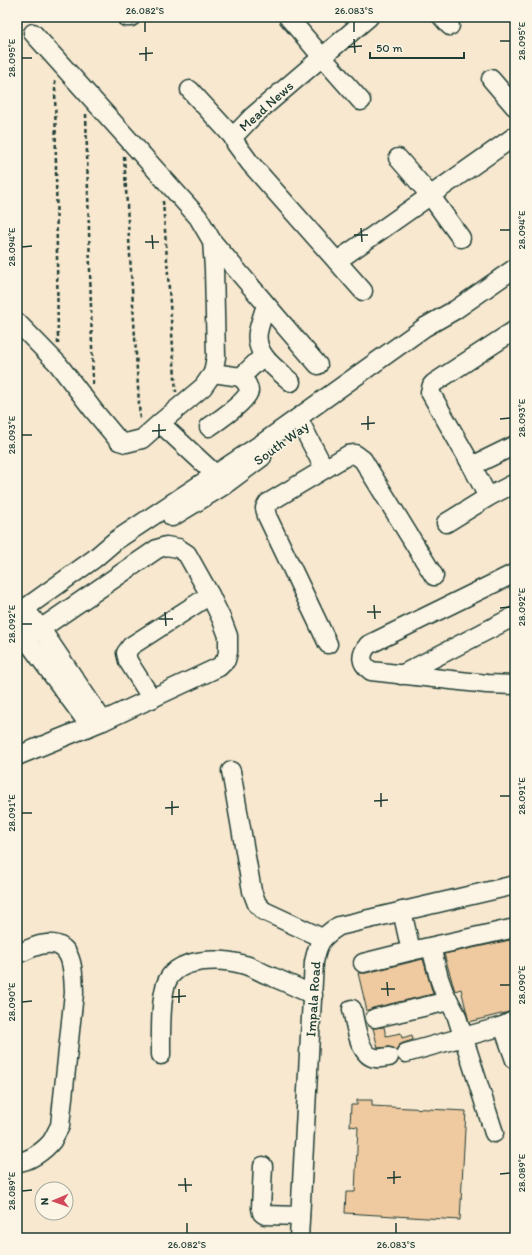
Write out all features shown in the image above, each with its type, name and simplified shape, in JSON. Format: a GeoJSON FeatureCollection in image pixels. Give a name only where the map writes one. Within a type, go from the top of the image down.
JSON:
{"type":"FeatureCollection","features":[{"type":"Feature","properties":{"kind":"street"},"geometry":{"type":"LineString","coordinates":[[126,17],[131,17]]}},
{"type":"Feature","properties":{"kind":"street"},"geometry":{"type":"LineString","coordinates":[[288,17],[361,101]]}},
{"type":"Feature","properties":{"kind":"street","name":"Mead News"},"geometry":{"type":"LineString","coordinates":[[363,291],[250,163],[236,144],[233,137],[253,116],[369,17]]}},
{"type":"Feature","properties":{"kind":"street"},"geometry":{"type":"LineString","coordinates":[[33,33],[198,217],[212,241],[318,366]]}},
{"type":"Feature","properties":{"kind":"street"},"geometry":{"type":"LineString","coordinates":[[492,79],[515,107]]}},
{"type":"Feature","properties":{"kind":"street"},"geometry":{"type":"LineString","coordinates":[[190,90],[233,137]]}},
{"type":"Feature","properties":{"kind":"street"},"geometry":{"type":"LineString","coordinates":[[337,261],[515,136]]}},
{"type":"Feature","properties":{"kind":"street"},"geometry":{"type":"LineString","coordinates":[[398,158],[430,195],[461,238]]}},
{"type":"Feature","properties":{"kind":"street"},"geometry":{"type":"LineString","coordinates":[[17,322],[58,364],[119,441],[126,443],[142,439],[203,387],[214,373],[216,358],[212,241]]}},
{"type":"Feature","properties":{"kind":"street","name":"South Way"},"geometry":{"type":"LineString","coordinates":[[20,611],[94,559],[118,550],[301,423],[430,336],[455,310],[515,268]]}},
{"type":"Feature","properties":{"kind":"street"},"geometry":{"type":"LineString","coordinates":[[266,305],[258,333],[259,347],[264,356],[291,382]]}},
{"type":"Feature","properties":{"kind":"street"},"geometry":{"type":"LineString","coordinates":[[488,497],[430,392],[430,389],[434,383],[515,330]]}},
{"type":"Feature","properties":{"kind":"street"},"geometry":{"type":"LineString","coordinates":[[241,377],[264,356]]}},
{"type":"Feature","properties":{"kind":"street"},"geometry":{"type":"LineString","coordinates":[[209,427],[244,400],[249,393],[248,386],[241,377],[214,373]]}},
{"type":"Feature","properties":{"kind":"street"},"geometry":{"type":"LineString","coordinates":[[160,423],[219,480]]}},
{"type":"Feature","properties":{"kind":"street"},"geometry":{"type":"LineString","coordinates":[[301,423],[324,468]]}},
{"type":"Feature","properties":{"kind":"street"},"geometry":{"type":"LineString","coordinates":[[472,466],[515,445]]}},
{"type":"Feature","properties":{"kind":"street"},"geometry":{"type":"LineString","coordinates":[[328,644],[267,516],[266,508],[268,503],[324,468],[348,455],[355,454],[363,460],[434,576]]}},
{"type":"Feature","properties":{"kind":"street"},"geometry":{"type":"LineString","coordinates":[[446,523],[488,497],[515,483]]}},
{"type":"Feature","properties":{"kind":"street"},"geometry":{"type":"LineString","coordinates":[[17,756],[96,724],[152,699],[219,667],[226,660],[228,652],[228,636],[222,620],[187,554],[178,548],[166,546],[157,549],[41,629],[20,637],[96,724]]}},
{"type":"Feature","properties":{"kind":"street"},"geometry":{"type":"LineString","coordinates":[[515,573],[368,645],[363,650],[362,657],[364,666],[371,671],[487,684],[515,685]]}},
{"type":"Feature","properties":{"kind":"street"},"geometry":{"type":"LineString","coordinates":[[152,699],[128,661],[126,653],[131,646],[210,595]]}},
{"type":"Feature","properties":{"kind":"street"},"geometry":{"type":"LineString","coordinates":[[20,611],[41,629],[96,724]]}},
{"type":"Feature","properties":{"kind":"street"},"geometry":{"type":"LineString","coordinates":[[401,675],[513,622]]}},
{"type":"Feature","properties":{"kind":"street"},"geometry":{"type":"LineString","coordinates":[[231,771],[252,891],[257,904],[264,911],[322,938],[327,933],[339,926],[515,885]]}},
{"type":"Feature","properties":{"kind":"street"},"geometry":{"type":"LineString","coordinates":[[402,911],[411,951]]}},
{"type":"Feature","properties":{"kind":"street"},"geometry":{"type":"LineString","coordinates":[[363,963],[515,928]]}},
{"type":"Feature","properties":{"kind":"street","name":"Impala Road"},"geometry":{"type":"LineString","coordinates":[[299,1238],[314,962],[318,945],[322,938]]}},
{"type":"Feature","properties":{"kind":"street"},"geometry":{"type":"LineString","coordinates":[[17,954],[41,945],[57,945],[63,948],[68,954],[71,964],[74,993],[60,1126],[53,1140],[44,1148],[33,1157],[17,1162]]}},
{"type":"Feature","properties":{"kind":"street"},"geometry":{"type":"LineString","coordinates":[[431,947],[439,978],[444,992],[456,1014],[494,1133]]}},
{"type":"Feature","properties":{"kind":"street"},"geometry":{"type":"LineString","coordinates":[[161,1055],[163,1000],[166,984],[171,976],[180,967],[192,962],[216,960],[245,965],[313,995]]}},
{"type":"Feature","properties":{"kind":"street"},"geometry":{"type":"LineString","coordinates":[[375,1018],[449,1001]]}},
{"type":"Feature","properties":{"kind":"street"},"geometry":{"type":"LineString","coordinates":[[352,1010],[361,1047],[367,1055],[375,1058],[397,1055],[509,1023],[515,1060]]}},
{"type":"Feature","properties":{"kind":"street"},"geometry":{"type":"LineString","coordinates":[[263,1166],[260,1212],[265,1215],[300,1216]]}},
{"type":"Feature","properties":{"kind":"path"},"geometry":{"type":"LineString","coordinates":[[55,81],[58,364]]}},
{"type":"Feature","properties":{"kind":"path"},"geometry":{"type":"LineString","coordinates":[[85,91],[93,388]]}},
{"type":"Feature","properties":{"kind":"path"},"geometry":{"type":"LineString","coordinates":[[124,156],[142,439]]}},
{"type":"Feature","properties":{"kind":"path"},"geometry":{"type":"LineString","coordinates":[[163,200],[177,408]]}},
{"type":"Feature","properties":{"kind":"building"},"geometry":{"type":"Polygon","coordinates":[[[515,939],[515,1010],[469,1022],[461,989],[455,991],[444,954],[515,939]]]}},
{"type":"Feature","properties":{"kind":"building"},"geometry":{"type":"Polygon","coordinates":[[[423,959],[433,994],[373,1008],[367,1011],[358,973],[366,973],[423,959]]]}},
{"type":"Feature","properties":{"kind":"building"},"geometry":{"type":"Polygon","coordinates":[[[384,1027],[386,1036],[401,1033],[402,1038],[412,1035],[413,1040],[399,1045],[396,1050],[389,1047],[378,1048],[373,1028],[384,1027]]]}},
{"type":"Feature","properties":{"kind":"building"},"geometry":{"type":"Polygon","coordinates":[[[357,1100],[372,1100],[372,1106],[466,1111],[460,1220],[345,1213],[346,1192],[355,1192],[358,1127],[350,1126],[351,1105],[357,1105],[357,1100]]]}}]}
